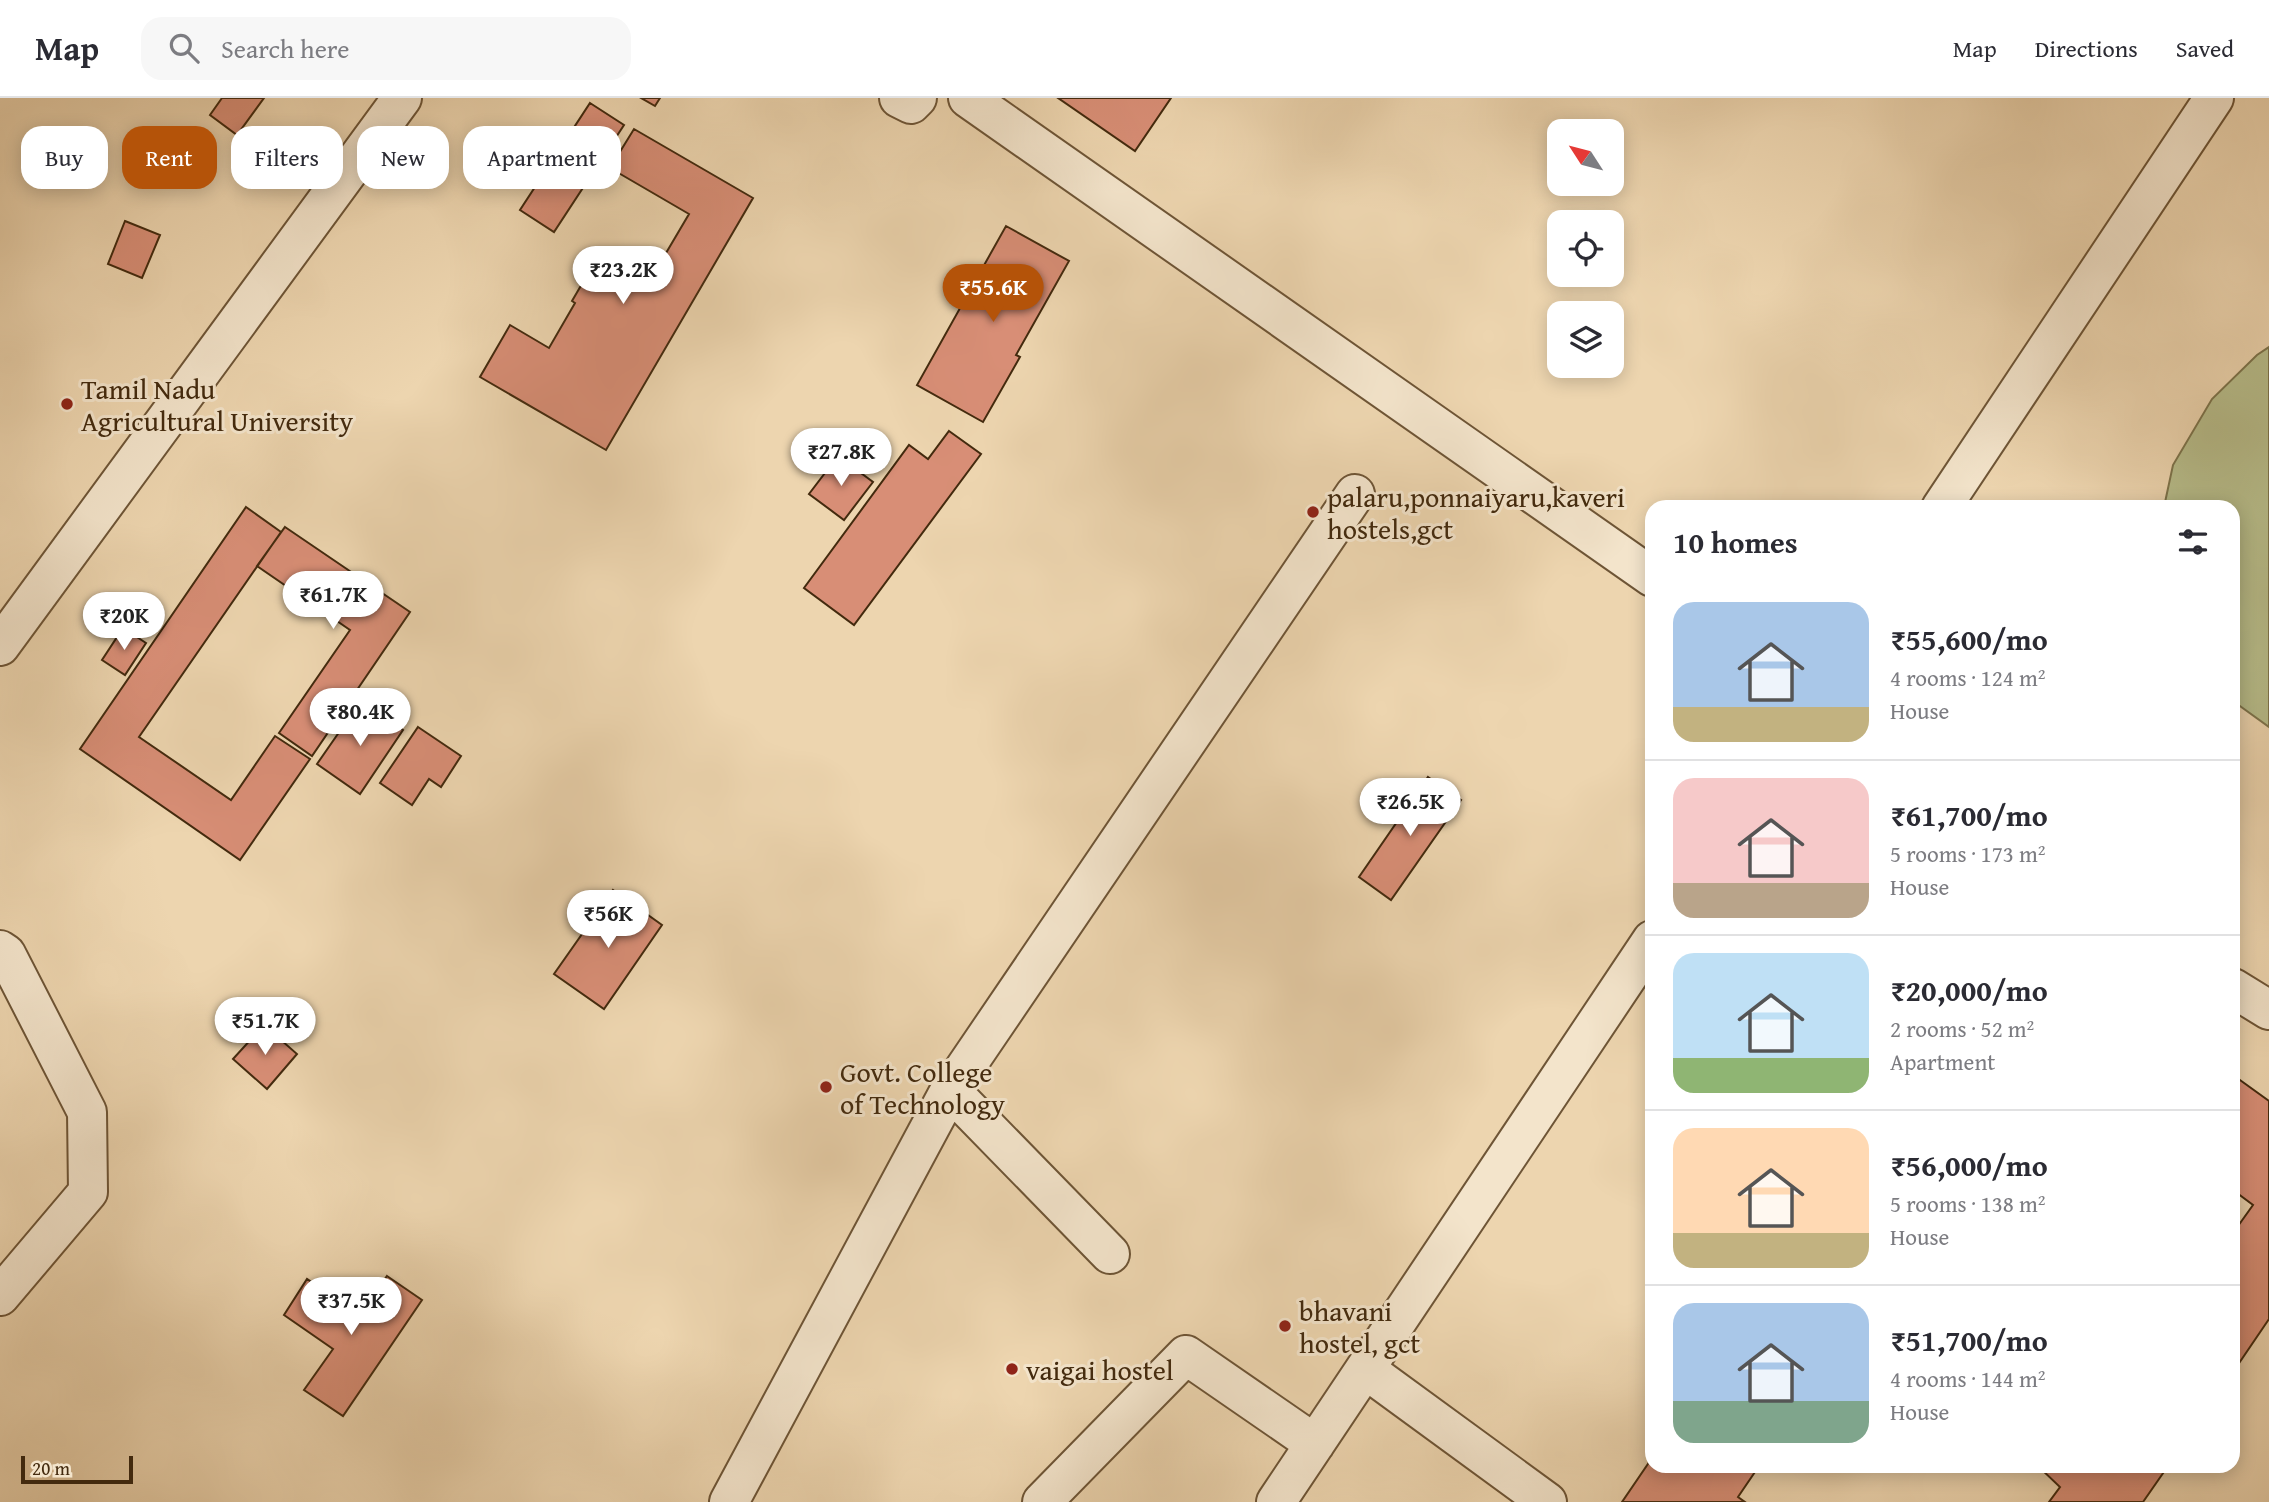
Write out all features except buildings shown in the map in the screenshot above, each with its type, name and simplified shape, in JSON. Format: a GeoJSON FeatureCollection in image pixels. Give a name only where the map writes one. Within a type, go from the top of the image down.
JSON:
{"type":"FeatureCollection","features":[{"type":"Feature","properties":{"kind":"street"},"geometry":{"type":"LineString","coordinates":[[0,646],[401,98]]}},
{"type":"Feature","properties":{"kind":"street"},"geometry":{"type":"LineString","coordinates":[[899,98],[911,104],[917,98]]}},
{"type":"Feature","properties":{"kind":"street"},"geometry":{"type":"LineString","coordinates":[[968,98],[1645,572]]}},
{"type":"Feature","properties":{"kind":"street"},"geometry":{"type":"LineString","coordinates":[[1946,500],[2214,98]]}},
{"type":"Feature","properties":{"kind":"street"},"geometry":{"type":"LineString","coordinates":[[729,1502],[950,1090],[1355,494]]}},
{"type":"Feature","properties":{"kind":"street"},"geometry":{"type":"LineString","coordinates":[[0,950],[6,954],[87,1112],[88,1192],[0,1296]]}},
{"type":"Feature","properties":{"kind":"street"},"geometry":{"type":"LineString","coordinates":[[1276,1502],[1645,950]]}},
{"type":"Feature","properties":{"kind":"street"},"geometry":{"type":"LineString","coordinates":[[2240,992],[2269,1010]]}},
{"type":"Feature","properties":{"kind":"street"},"geometry":{"type":"LineString","coordinates":[[950,1090],[1110,1254]]}},
{"type":"Feature","properties":{"kind":"street"},"geometry":{"type":"LineString","coordinates":[[1042,1502],[1186,1355],[1315,1444]]}},
{"type":"Feature","properties":{"kind":"street"},"geometry":{"type":"LineString","coordinates":[[1365,1369],[1547,1502]]}},
{"type":"Feature","properties":{"kind":"green space"},"geometry":{"type":"Polygon","coordinates":[[[2269,347],[2269,727],[2240,706],[2240,500],[2166,500],[2173,465],[2212,399],[2257,355],[2269,347]]]}},
{"type":"Feature","properties":{"kind":"place","name":"Tamil Nadu Agricultural University"},"geometry":{"type":"Point","coordinates":[67,404]}},
{"type":"Feature","properties":{"kind":"place","name":"palaru,ponnaiyaru,kaveri hostels,gct"},"geometry":{"type":"Point","coordinates":[1313,512]}},
{"type":"Feature","properties":{"kind":"place","name":"Govt. College of Technology"},"geometry":{"type":"Point","coordinates":[826,1087]}},
{"type":"Feature","properties":{"kind":"place","name":"bhavani hostel, gct"},"geometry":{"type":"Point","coordinates":[1285,1326]}},
{"type":"Feature","properties":{"kind":"place","name":"vaigai hostel"},"geometry":{"type":"Point","coordinates":[1012,1369]}}]}
